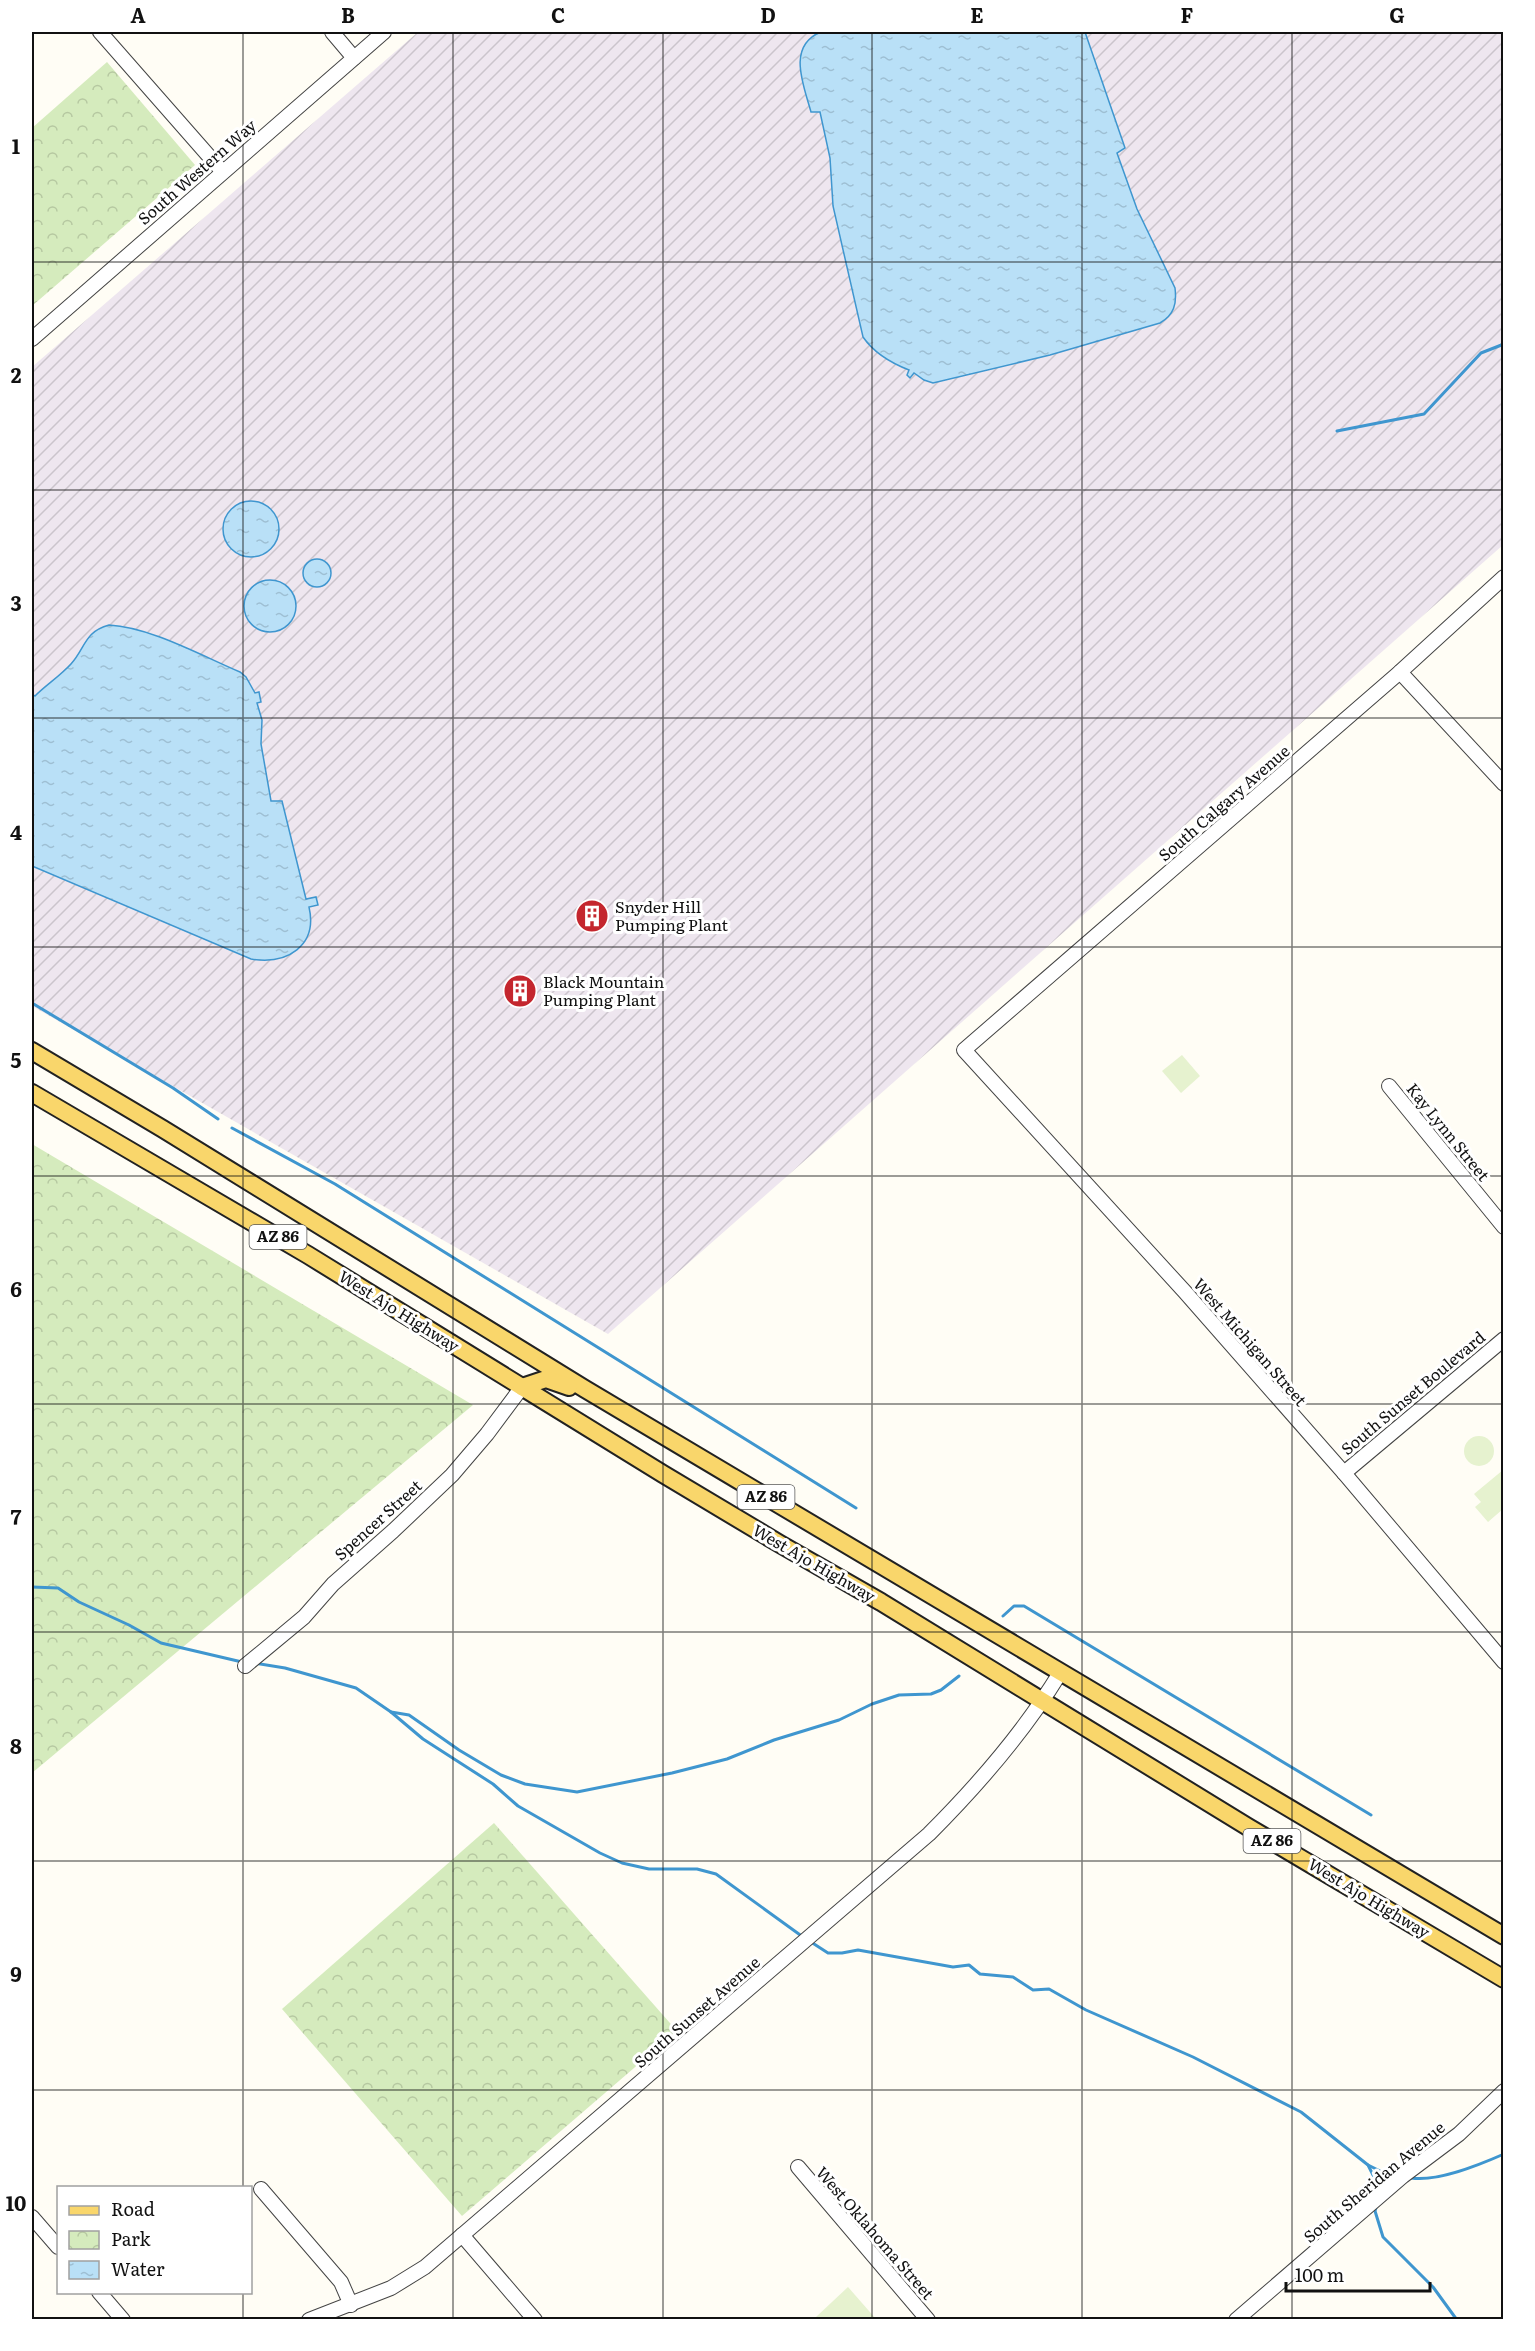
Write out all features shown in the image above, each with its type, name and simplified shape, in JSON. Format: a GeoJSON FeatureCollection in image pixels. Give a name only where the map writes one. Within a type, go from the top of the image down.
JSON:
{"type":"FeatureCollection","features":[{"type":"Feature","properties":{"kind":"main road","name":"West Ajo Highway"},"geometry":{"type":"LineString","coordinates":[[32,1051],[631,1416],[1503,1936]]}},
{"type":"Feature","properties":{"kind":"main road","name":"West Ajo Highway"},"geometry":{"type":"LineString","coordinates":[[32,1093],[308,1255],[780,1544],[881,1602],[1503,1978]]}},
{"type":"Feature","properties":{"kind":"main road"},"geometry":{"type":"LineString","coordinates":[[522,1387],[546,1379],[563,1383],[617,1415],[631,1416]]}},
{"type":"Feature","properties":{"kind":"street"},"geometry":{"type":"LineString","coordinates":[[100,32],[222,171]]}},
{"type":"Feature","properties":{"kind":"street"},"geometry":{"type":"LineString","coordinates":[[332,32],[354,58]]}},
{"type":"Feature","properties":{"kind":"street","name":"South Western Way"},"geometry":{"type":"LineString","coordinates":[[32,339],[384,32]]}},
{"type":"Feature","properties":{"kind":"street","name":"South Calgary Avenue"},"geometry":{"type":"LineString","coordinates":[[964,1050],[1400,672],[1503,577]]}},
{"type":"Feature","properties":{"kind":"street"},"geometry":{"type":"LineString","coordinates":[[1400,672],[1503,784]]}},
{"type":"Feature","properties":{"kind":"street","name":"West Michigan Street"},"geometry":{"type":"LineString","coordinates":[[964,1050],[1185,1292],[1344,1473],[1503,1662]]}},
{"type":"Feature","properties":{"kind":"street","name":"Kay Lynn Street"},"geometry":{"type":"LineString","coordinates":[[1389,1086],[1503,1227]]}},
{"type":"Feature","properties":{"kind":"street","name":"South Sunset Boulevard"},"geometry":{"type":"LineString","coordinates":[[1344,1473],[1503,1339]]}},
{"type":"Feature","properties":{"kind":"street","name":"Spencer Street"},"geometry":{"type":"LineString","coordinates":[[245,1666],[304,1617],[333,1584],[452,1475],[487,1434],[522,1387]]}},
{"type":"Feature","properties":{"kind":"street","name":"South Sunset Avenue"},"geometry":{"type":"LineString","coordinates":[[309,2319],[351,2305],[392,2288],[413,2276],[929,1834],[954,1809],[1034,1714],[1060,1673]]}},
{"type":"Feature","properties":{"kind":"street","name":"South Sheridan Avenue"},"geometry":{"type":"LineString","coordinates":[[1236,2319],[1403,2176],[1459,2134],[1503,2091]]}},
{"type":"Feature","properties":{"kind":"street","name":"West Oklahoma Street"},"geometry":{"type":"LineString","coordinates":[[798,2167],[928,2319]]}},
{"type":"Feature","properties":{"kind":"street"},"geometry":{"type":"LineString","coordinates":[[261,2189],[341,2282],[351,2305]]}},
{"type":"Feature","properties":{"kind":"street"},"geometry":{"type":"LineString","coordinates":[[32,2217],[57,2246]]}},
{"type":"Feature","properties":{"kind":"street"},"geometry":{"type":"LineString","coordinates":[[462,2235],[535,2319]]}},
{"type":"Feature","properties":{"kind":"street"},"geometry":{"type":"LineString","coordinates":[[101,2294],[123,2319]]}},
{"type":"Feature","properties":{"kind":"shaded area"},"geometry":{"type":"Polygon","coordinates":[[[418,32],[1503,32],[1503,545],[608,1334],[32,1006],[32,367],[418,32]]]}},
{"type":"Feature","properties":{"kind":"green space"},"geometry":{"type":"Polygon","coordinates":[[[107,62],[195,165],[32,306],[32,128],[107,62]]]}},
{"type":"Feature","properties":{"kind":"green space"},"geometry":{"type":"Polygon","coordinates":[[[1182,1055],[1200,1076],[1181,1093],[1162,1071],[1182,1055]]]}},
{"type":"Feature","properties":{"kind":"green space"},"geometry":{"type":"Polygon","coordinates":[[[32,1144],[473,1405],[32,1773],[32,1144]]]}},
{"type":"Feature","properties":{"kind":"green space"},"geometry":{"type":"Polygon","coordinates":[[[1479,1436],[1490,1440],[1494,1451],[1490,1462],[1479,1466],[1468,1462],[1464,1451],[1468,1440],[1479,1436]]]}},
{"type":"Feature","properties":{"kind":"green space"},"geometry":{"type":"Polygon","coordinates":[[[1503,1470],[1503,1509],[1488,1522],[1475,1507],[1481,1502],[1474,1494],[1503,1470]]]}},
{"type":"Feature","properties":{"kind":"green space"},"geometry":{"type":"Polygon","coordinates":[[[494,1823],[677,2031],[462,2216],[282,2009],[494,1823]]]}},
{"type":"Feature","properties":{"kind":"green space"},"geometry":{"type":"Polygon","coordinates":[[[848,2287],[876,2319],[818,2319],[816,2317],[848,2287]]]}},
{"type":"Feature","properties":{"kind":"water"},"geometry":{"type":"Polygon","coordinates":[[[821,32],[1085,32],[1125,148],[1117,153],[1137,209],[1175,288],[1175,304],[1169,316],[1160,323],[1050,355],[933,383],[914,373],[910,378],[907,375],[909,370],[878,353],[863,337],[833,206],[830,158],[820,112],[811,112],[800,68],[804,47],[810,38],[821,32]]]}},
{"type":"Feature","properties":{"kind":"water"},"geometry":{"type":"Polygon","coordinates":[[[251,501],[262,503],[271,509],[277,518],[279,529],[277,540],[271,549],[262,555],[251,557],[240,555],[231,549],[225,540],[223,529],[225,518],[231,509],[240,503],[251,501]]]}},
{"type":"Feature","properties":{"kind":"water"},"geometry":{"type":"Polygon","coordinates":[[[317,559],[327,563],[331,573],[327,583],[317,587],[307,583],[303,573],[307,563],[317,559]]]}},
{"type":"Feature","properties":{"kind":"water"},"geometry":{"type":"Polygon","coordinates":[[[270,580],[280,582],[288,588],[294,596],[296,606],[294,616],[288,624],[280,630],[270,632],[260,630],[252,624],[246,616],[244,606],[246,596],[252,588],[260,582],[270,580]]]}},
{"type":"Feature","properties":{"kind":"water"},"geometry":{"type":"Polygon","coordinates":[[[109,625],[141,631],[193,651],[240,672],[246,677],[255,693],[259,692],[261,702],[257,703],[262,720],[261,744],[271,801],[282,801],[306,899],[316,897],[318,905],[309,907],[311,921],[309,932],[297,950],[277,959],[251,959],[32,866],[32,694],[35,696],[67,668],[90,636],[109,625]]]}},
{"type":"Feature","properties":{"kind":"waterway"},"geometry":{"type":"LineString","coordinates":[[1337,431],[1424,414],[1481,353],[1504,344]]}},
{"type":"Feature","properties":{"kind":"waterway"},"geometry":{"type":"LineString","coordinates":[[32,1003],[173,1088],[218,1119]]}},
{"type":"Feature","properties":{"kind":"waterway"},"geometry":{"type":"LineString","coordinates":[[232,1128],[335,1184],[856,1508]]}},
{"type":"Feature","properties":{"kind":"waterway"},"geometry":{"type":"LineString","coordinates":[[32,1587],[58,1588],[79,1602],[161,1643],[242,1662]]}},
{"type":"Feature","properties":{"kind":"waterway"},"geometry":{"type":"LineString","coordinates":[[1003,1616],[1014,1606],[1024,1606],[1371,1815]]}},
{"type":"Feature","properties":{"kind":"waterway"},"geometry":{"type":"LineString","coordinates":[[254,1663],[285,1668],[356,1688],[391,1712],[423,1739],[493,1784],[518,1806],[600,1853],[622,1863],[649,1869],[697,1869],[716,1874],[803,1937]]}},
{"type":"Feature","properties":{"kind":"waterway"},"geometry":{"type":"LineString","coordinates":[[391,1712],[409,1715],[459,1750],[501,1775],[525,1784],[577,1792],[672,1773],[727,1759],[774,1740],[839,1720],[872,1704],[899,1695],[931,1694],[941,1690],[959,1676]]}},
{"type":"Feature","properties":{"kind":"waterway"},"geometry":{"type":"LineString","coordinates":[[811,1942],[828,1953],[858,1950],[953,1967],[969,1965],[980,1974],[1013,1977],[1033,1990],[1049,1989],[1086,2010],[1193,2057],[1301,2112],[1368,2165],[1380,2189]]}},
{"type":"Feature","properties":{"kind":"waterway"},"geometry":{"type":"LineString","coordinates":[[1411,2178],[1422,2179],[1446,2175],[1504,2154]]}},
{"type":"Feature","properties":{"kind":"waterway"},"geometry":{"type":"LineString","coordinates":[[1368,2165],[1386,2174],[1395,2175]]}},
{"type":"Feature","properties":{"kind":"waterway"},"geometry":{"type":"LineString","coordinates":[[1377,2204],[1375,2211],[1383,2237],[1433,2287],[1457,2320]]}},
{"type":"Feature","properties":{"kind":"place","name":"Snyder Hill Pumping Plant"},"geometry":{"type":"Point","coordinates":[592,916]}},
{"type":"Feature","properties":{"kind":"place","name":"Black Mountain Pumping Plant"},"geometry":{"type":"Point","coordinates":[520,991]}}]}
